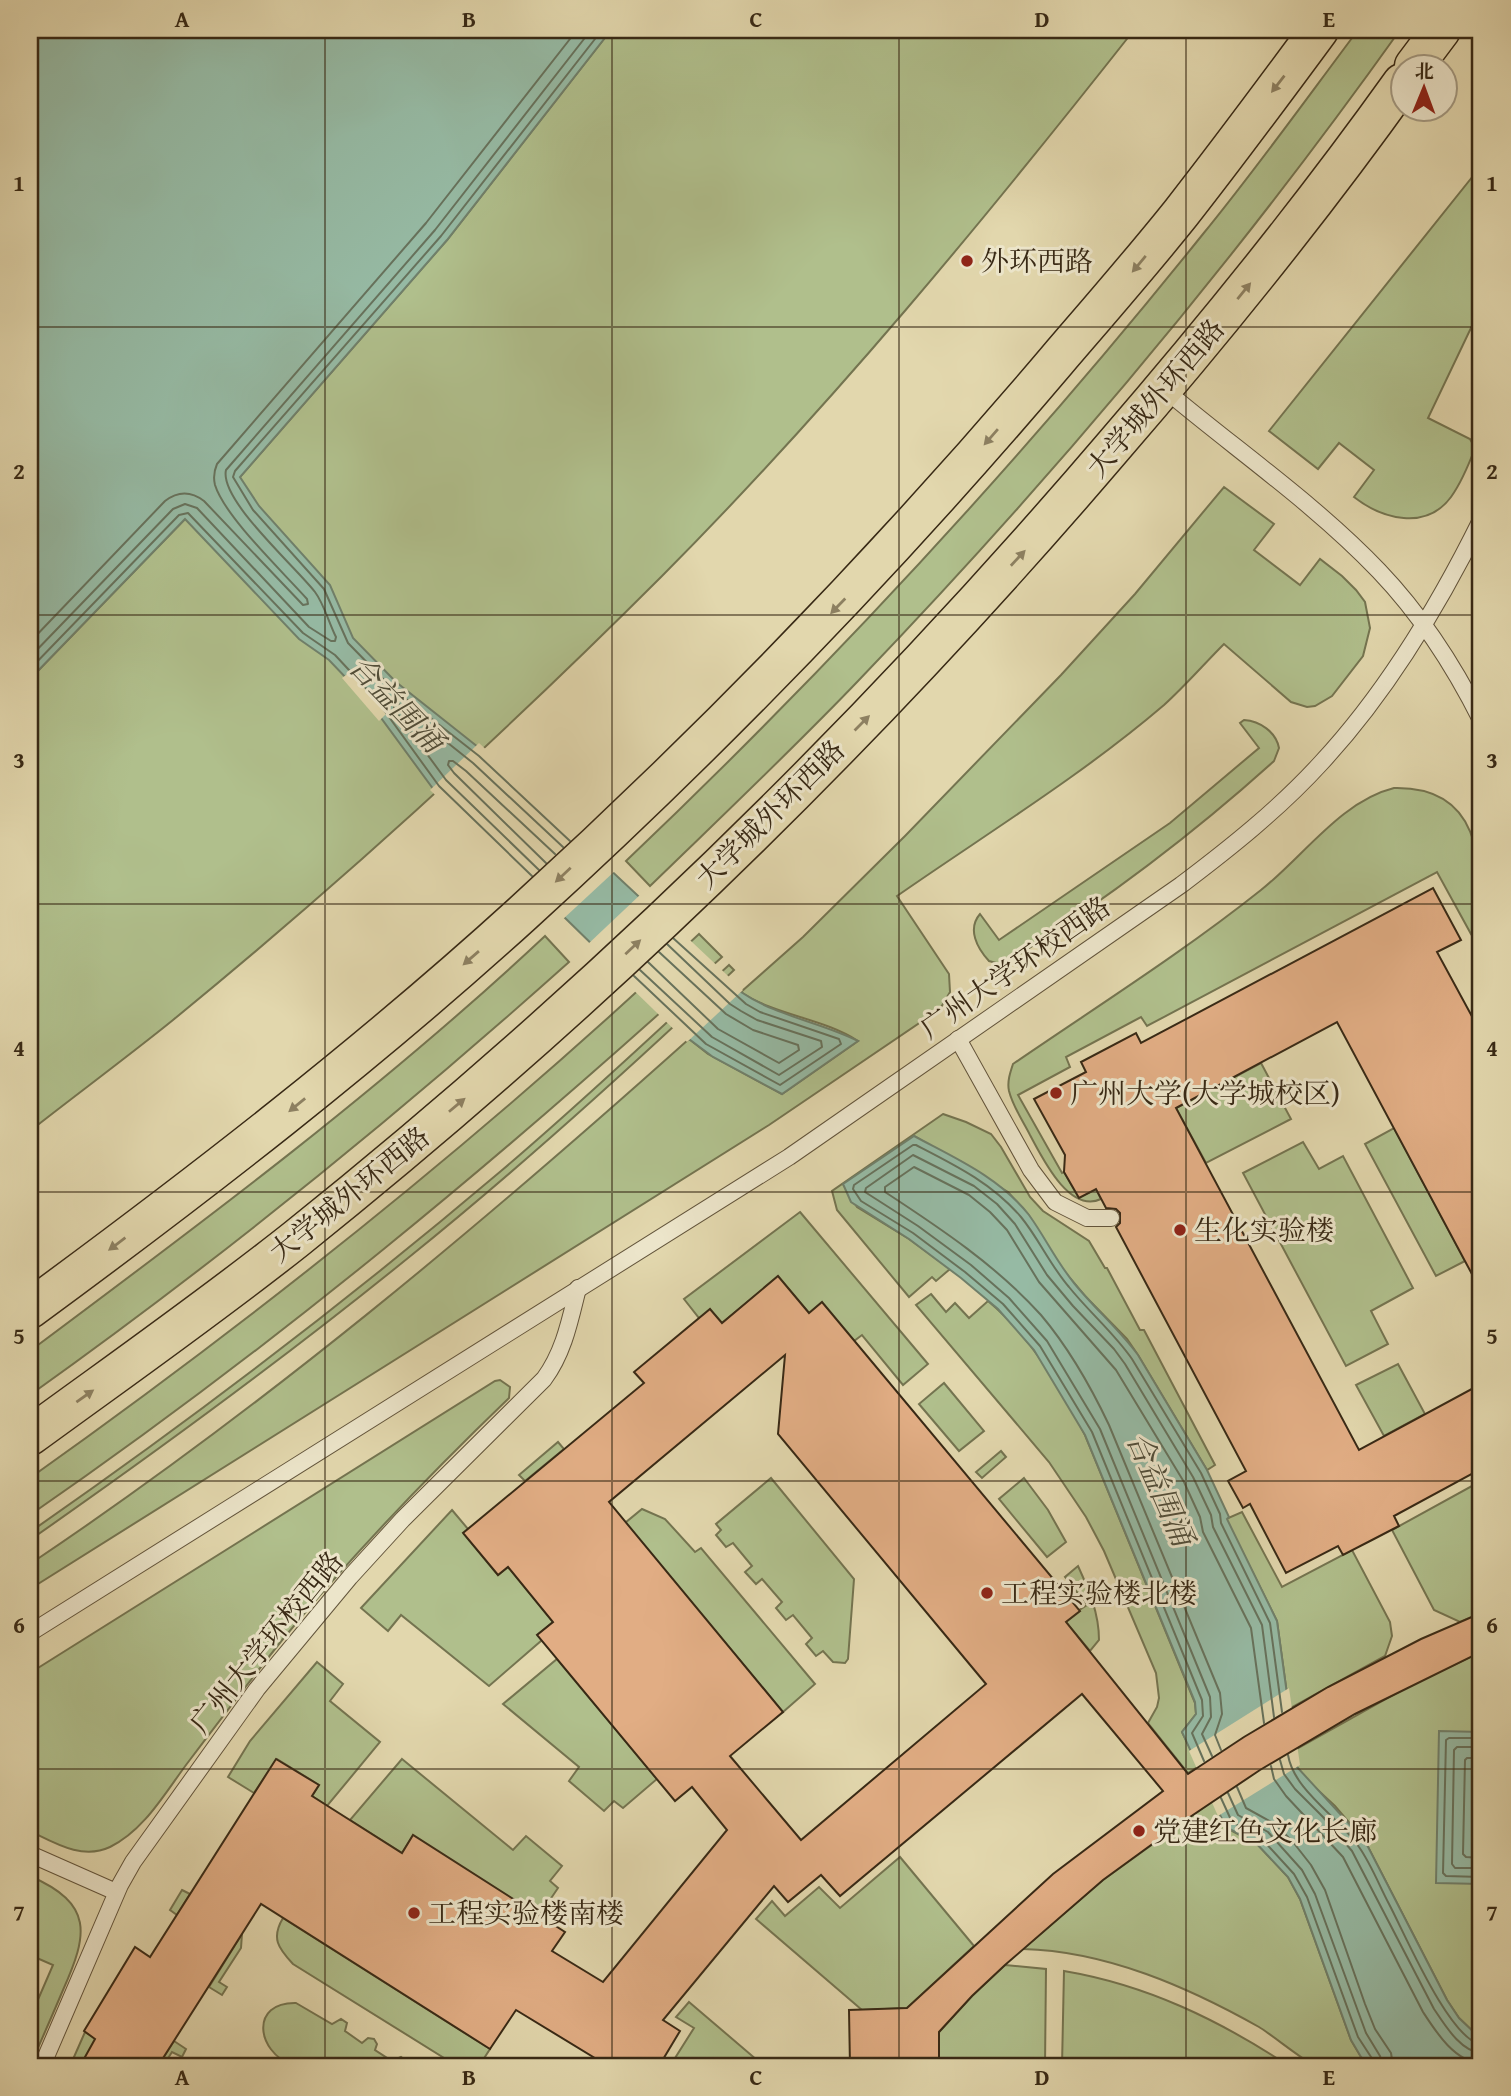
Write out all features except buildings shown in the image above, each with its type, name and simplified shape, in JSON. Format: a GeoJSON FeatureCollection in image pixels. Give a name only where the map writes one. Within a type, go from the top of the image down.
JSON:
{"type":"FeatureCollection","features":[{"type":"Feature","properties":{"kind":"main road"},"geometry":{"type":"LineString","coordinates":[[30,1309],[175,1201],[378,1038],[522,913],[664,781],[838,606],[968,464],[1181,213],[1319,30]]}},
{"type":"Feature","properties":{"kind":"main road"},"geometry":{"type":"LineString","coordinates":[[1424,52],[1441,30]]}},
{"type":"Feature","properties":{"kind":"main road","name":"大学城外环西路"},"geometry":{"type":"LineString","coordinates":[[30,1436],[210,1305],[295,1239],[482,1084],[674,909],[882,704],[1030,544],[1271,258],[1388,102]]}},
{"type":"Feature","properties":{"kind":"lane"},"geometry":{"type":"LineString","coordinates":[[1164,388],[1343,537],[1380,572],[1424,624],[1455,672],[1481,720]]}},
{"type":"Feature","properties":{"kind":"lane","name":"广州大学环校西路"},"geometry":{"type":"LineString","coordinates":[[30,1633],[789,1157],[1181,885],[1233,846],[1326,757],[1395,670],[1449,583],[1481,520]]}},
{"type":"Feature","properties":{"kind":"lane"},"geometry":{"type":"LineString","coordinates":[[958,1039],[1042,1187],[1055,1202],[1071,1211],[1087,1218],[1111,1218]]}},
{"type":"Feature","properties":{"kind":"lane","name":"广州大学环校西路"},"geometry":{"type":"LineString","coordinates":[[42,2066],[116,1892],[132,1861],[229,1727],[327,1604],[403,1519],[544,1379],[562,1347],[578,1288]]}},
{"type":"Feature","properties":{"kind":"lane"},"geometry":{"type":"LineString","coordinates":[[30,1854],[116,1892]]}},
{"type":"Feature","properties":{"kind":"shaded area"},"geometry":{"type":"Polygon","coordinates":[[[611,30],[1134,30],[906,310],[787,445],[662,576],[544,692],[361,860],[173,1020],[30,1131],[30,679],[185,519],[240,477],[447,240],[611,30]]]}},
{"type":"Feature","properties":{"kind":"shaded area"},"geometry":{"type":"Polygon","coordinates":[[[1358,30],[1400,30],[1274,200],[1141,365],[931,604],[807,733],[650,886],[626,861],[778,712],[997,478],[1136,317],[1203,234],[1358,30]]]}},
{"type":"Feature","properties":{"kind":"shaded area"},"geometry":{"type":"Polygon","coordinates":[[[1481,166],[1481,307],[1428,418],[1470,439],[1475,448],[1458,486],[1441,508],[1417,518],[1390,516],[1354,497],[1374,470],[1339,443],[1318,469],[1269,431],[1481,166]]]}},
{"type":"Feature","properties":{"kind":"shaded area"},"geometry":{"type":"Polygon","coordinates":[[[1224,487],[1274,524],[1254,550],[1300,585],[1320,559],[1342,576],[1365,602],[1370,628],[1363,656],[1332,696],[1315,706],[1307,707],[1291,702],[1224,644],[1172,698],[1100,756],[897,896],[949,974],[950,992],[940,1009],[769,1125],[30,1589],[30,1564],[117,1504],[286,1379],[531,1178],[689,1039],[708,1054],[782,1094],[858,1041],[830,1027],[769,1007],[741,992],[803,937],[905,836],[1061,675],[1135,594],[1224,487]]]}},
{"type":"Feature","properties":{"kind":"shaded area"},"geometry":{"type":"Polygon","coordinates":[[[1244,720],[1261,725],[1275,737],[1279,748],[1274,761],[1179,841],[1079,915],[1009,961],[1000,964],[989,961],[975,938],[974,926],[980,914],[999,940],[1170,823],[1259,748],[1240,723],[1244,720]]]}},
{"type":"Feature","properties":{"kind":"shaded area"},"geometry":{"type":"Polygon","coordinates":[[[1394,788],[1423,791],[1445,800],[1460,814],[1470,832],[1477,854],[1481,928],[1471,934],[1437,872],[1147,1026],[1141,1017],[1066,1057],[1070,1067],[1018,1095],[1079,1198],[1096,1189],[1101,1199],[1089,1201],[1078,1198],[1068,1191],[1049,1169],[1013,1103],[1008,1084],[1013,1064],[1170,958],[1231,913],[1277,877],[1340,817],[1375,795],[1394,788]]]}},
{"type":"Feature","properties":{"kind":"shaded area"},"geometry":{"type":"Polygon","coordinates":[[[699,934],[722,957],[555,1105],[385,1248],[298,1317],[121,1451],[30,1515],[30,1478],[290,1285],[374,1218],[539,1079],[699,934]]]}},
{"type":"Feature","properties":{"kind":"shaded area"},"geometry":{"type":"Polygon","coordinates":[[[545,936],[569,962],[439,1076],[306,1186],[30,1395],[30,1351],[294,1151],[422,1046],[545,936]]]}},
{"type":"Feature","properties":{"kind":"shaded area"},"geometry":{"type":"Polygon","coordinates":[[[729,965],[734,970],[574,1117],[450,1224],[269,1367],[30,1540],[30,1532],[151,1446],[387,1266],[559,1121],[729,965]]]}},
{"type":"Feature","properties":{"kind":"shaded area"},"geometry":{"type":"Polygon","coordinates":[[[1261,1063],[1291,1119],[1206,1163],[1176,1108],[1261,1063]]]}},
{"type":"Feature","properties":{"kind":"shaded area"},"geometry":{"type":"Polygon","coordinates":[[[943,1114],[991,1134],[1030,1197],[1043,1211],[1089,1241],[1107,1268],[1140,1330],[1144,1330],[1215,1465],[1207,1470],[1127,1339],[1059,1265],[1028,1214],[1008,1192],[914,1136],[843,1184],[857,1207],[909,1239],[950,1269],[936,1281],[932,1277],[909,1297],[837,1210],[832,1191],[943,1114]]]}},
{"type":"Feature","properties":{"kind":"shaded area"},"geometry":{"type":"Polygon","coordinates":[[[1394,1128],[1465,1261],[1436,1276],[1365,1144],[1394,1128]]]}},
{"type":"Feature","properties":{"kind":"shaded area"},"geometry":{"type":"Polygon","coordinates":[[[1303,1142],[1319,1169],[1343,1156],[1413,1288],[1371,1311],[1388,1344],[1346,1366],[1243,1173],[1303,1142]]]}},
{"type":"Feature","properties":{"kind":"shaded area"},"geometry":{"type":"Polygon","coordinates":[[[800,1212],[928,1364],[903,1385],[862,1335],[854,1341],[809,1313],[778,1277],[722,1323],[699,1318],[684,1299],[800,1212]]]}},
{"type":"Feature","properties":{"kind":"shaded area"},"geometry":{"type":"Polygon","coordinates":[[[931,1294],[946,1312],[955,1303],[969,1318],[988,1301],[1031,1346],[1055,1381],[1085,1435],[1195,1703],[1196,1714],[1182,1732],[1199,1766],[1188,1773],[1148,1723],[1159,1698],[1156,1673],[1104,1551],[1086,1517],[1049,1462],[916,1305],[931,1294]]]}},
{"type":"Feature","properties":{"kind":"shaded area"},"geometry":{"type":"Polygon","coordinates":[[[1398,1364],[1425,1414],[1384,1436],[1356,1385],[1398,1364]]]}},
{"type":"Feature","properties":{"kind":"shaded area"},"geometry":{"type":"Polygon","coordinates":[[[500,1380],[510,1387],[509,1398],[393,1515],[310,1607],[247,1684],[154,1809],[134,1831],[110,1847],[89,1852],[69,1848],[30,1831],[30,1673],[500,1380]]]}},
{"type":"Feature","properties":{"kind":"shaded area"},"geometry":{"type":"Polygon","coordinates":[[[944,1383],[984,1431],[959,1451],[919,1404],[944,1383]]]}},
{"type":"Feature","properties":{"kind":"shaded area"},"geometry":{"type":"Polygon","coordinates":[[[558,1442],[564,1449],[525,1481],[519,1475],[558,1442]]]}},
{"type":"Feature","properties":{"kind":"shaded area"},"geometry":{"type":"Polygon","coordinates":[[[1001,1451],[1006,1457],[982,1478],[976,1472],[1001,1451]]]}},
{"type":"Feature","properties":{"kind":"shaded area"},"geometry":{"type":"Polygon","coordinates":[[[771,1478],[854,1579],[848,1659],[845,1663],[833,1662],[823,1651],[816,1656],[806,1644],[812,1638],[793,1615],[786,1620],[776,1608],[782,1602],[762,1579],[756,1584],[745,1572],[752,1566],[733,1543],[726,1547],[716,1535],[721,1530],[716,1524],[771,1478]]]}},
{"type":"Feature","properties":{"kind":"shaded area"},"geometry":{"type":"Polygon","coordinates":[[[1024,1478],[1048,1510],[1066,1542],[1047,1557],[999,1499],[1024,1478]]]}},
{"type":"Feature","properties":{"kind":"shaded area"},"geometry":{"type":"Polygon","coordinates":[[[1481,1481],[1481,1613],[1460,1622],[1434,1610],[1392,1530],[1481,1481]]]}},
{"type":"Feature","properties":{"kind":"shaded area"},"geometry":{"type":"Polygon","coordinates":[[[642,1509],[665,1519],[695,1552],[701,1548],[815,1684],[783,1712],[625,1523],[642,1509]]]}},
{"type":"Feature","properties":{"kind":"shaded area"},"geometry":{"type":"Polygon","coordinates":[[[452,1510],[468,1529],[464,1534],[498,1575],[508,1567],[553,1622],[538,1635],[542,1640],[489,1686],[401,1615],[388,1631],[361,1608],[452,1510]]]}},
{"type":"Feature","properties":{"kind":"shaded area"},"geometry":{"type":"Polygon","coordinates":[[[1242,1512],[1282,1587],[1352,1550],[1390,1622],[1392,1636],[1385,1656],[1289,1709],[1277,1621],[1226,1519],[1242,1512]]]}},
{"type":"Feature","properties":{"kind":"shaded area"},"geometry":{"type":"Polygon","coordinates":[[[1078,1566],[1097,1620],[1099,1640],[1090,1651],[1064,1620],[1087,1605],[1065,1577],[1078,1566]]]}},
{"type":"Feature","properties":{"kind":"shaded area"},"geometry":{"type":"Polygon","coordinates":[[[1481,1652],[1481,2039],[1459,2018],[1447,2000],[1365,1841],[1297,1767],[1295,1750],[1411,1685],[1481,1652]]]}},
{"type":"Feature","properties":{"kind":"shaded area"},"geometry":{"type":"Polygon","coordinates":[[[557,1659],[657,1779],[623,1808],[614,1801],[604,1811],[569,1781],[579,1767],[503,1704],[557,1659]]]}},
{"type":"Feature","properties":{"kind":"shaded area"},"geometry":{"type":"Polygon","coordinates":[[[317,1662],[343,1684],[330,1701],[380,1742],[327,1806],[312,1796],[319,1785],[277,1759],[254,1793],[228,1777],[250,1741],[317,1662]]]}},
{"type":"Feature","properties":{"kind":"shaded area"},"geometry":{"type":"Polygon","coordinates":[[[402,1759],[513,1850],[526,1836],[562,1866],[550,1881],[558,1888],[539,1916],[413,1836],[402,1853],[350,1820],[402,1759]]]}},
{"type":"Feature","properties":{"kind":"shaded area"},"geometry":{"type":"Polygon","coordinates":[[[1214,1800],[1223,1822],[1232,1831],[1257,1844],[1288,1877],[1300,1899],[1351,2040],[1369,2066],[1316,2066],[1259,2027],[1175,1985],[1085,1956],[1023,1949],[1103,1880],[1214,1800]]]}},
{"type":"Feature","properties":{"kind":"shaded area"},"geometry":{"type":"Polygon","coordinates":[[[900,1857],[974,1946],[907,2008],[862,2010],[756,1919],[772,1901],[785,1916],[819,1887],[840,1908],[900,1857]]]}},
{"type":"Feature","properties":{"kind":"shaded area"},"geometry":{"type":"Polygon","coordinates":[[[30,1876],[66,1898],[80,1923],[80,1937],[71,1970],[30,2066],[30,2018],[53,1965],[30,1955],[30,1876]]]}},
{"type":"Feature","properties":{"kind":"shaded area"},"geometry":{"type":"Polygon","coordinates":[[[182,1890],[190,1894],[177,1915],[170,1910],[182,1890]]]}},
{"type":"Feature","properties":{"kind":"shaded area"},"geometry":{"type":"Polygon","coordinates":[[[283,1918],[490,2049],[479,2066],[457,2066],[293,1964],[278,1942],[277,1931],[283,1918]]]}},
{"type":"Feature","properties":{"kind":"shaded area"},"geometry":{"type":"Polygon","coordinates":[[[242,1934],[241,1948],[219,1982],[227,1987],[222,1995],[209,1987],[242,1934]]]}},
{"type":"Feature","properties":{"kind":"shaded area"},"geometry":{"type":"Polygon","coordinates":[[[1005,1965],[1046,1969],[1045,2066],[939,2066],[939,2032],[1005,1965]]]}},
{"type":"Feature","properties":{"kind":"shaded area"},"geometry":{"type":"Polygon","coordinates":[[[1064,1971],[1095,1977],[1153,1995],[1209,2019],[1289,2066],[1062,2066],[1064,1971]]]}},
{"type":"Feature","properties":{"kind":"shaded area"},"geometry":{"type":"Polygon","coordinates":[[[689,2002],[764,2066],[670,2066],[694,2028],[676,2017],[689,2002]]]}},
{"type":"Feature","properties":{"kind":"shaded area"},"geometry":{"type":"Polygon","coordinates":[[[296,2003],[332,2024],[341,2019],[347,2023],[345,2031],[362,2043],[368,2038],[374,2039],[377,2044],[375,2050],[392,2061],[401,2057],[406,2066],[292,2065],[271,2049],[263,2028],[265,2018],[271,2010],[281,2005],[296,2003]]]}},
{"type":"Feature","properties":{"kind":"shaded area"},"geometry":{"type":"Polygon","coordinates":[[[85,2032],[98,2040],[82,2066],[70,2066],[85,2032]]]}},
{"type":"Feature","properties":{"kind":"shaded area"},"geometry":{"type":"Polygon","coordinates":[[[174,2041],[186,2049],[182,2057],[172,2052],[163,2066],[158,2066],[174,2041]]]}},
{"type":"Feature","properties":{"kind":"water","name":"合益围涌"},"geometry":{"type":"Polygon","coordinates":[[[30,30],[611,30],[447,240],[240,477],[259,506],[330,585],[353,638],[396,682],[483,751],[741,992],[783,1013],[858,1041],[782,1094],[713,1057],[689,1039],[434,790],[370,703],[329,660],[299,639],[185,519],[30,679],[30,30]]]}},
{"type":"Feature","properties":{"kind":"water","name":"合益围涌"},"geometry":{"type":"Polygon","coordinates":[[[914,1136],[976,1170],[1017,1202],[1029,1215],[1074,1283],[1138,1355],[1207,1470],[1229,1517],[1227,1519],[1277,1621],[1297,1767],[1365,1841],[1447,2000],[1459,2018],[1481,2039],[1481,2066],[1369,2066],[1361,2057],[1351,2040],[1300,1899],[1288,1877],[1257,1844],[1226,1827],[1182,1732],[1196,1714],[1195,1702],[1085,1435],[1034,1350],[998,1309],[909,1239],[851,1202],[843,1184],[914,1136]]]}},
{"type":"Feature","properties":{"kind":"water"},"geometry":{"type":"Polygon","coordinates":[[[1439,1731],[1481,1732],[1481,1884],[1436,1883],[1439,1731]]]}},
{"type":"Feature","properties":{"kind":"pier"},"geometry":{"type":"Polygon","coordinates":[[[350,672],[387,713],[379,721],[342,678],[350,672]]]}},
{"type":"Feature","properties":{"kind":"pier"},"geometry":{"type":"Polygon","coordinates":[[[479,743],[616,870],[562,920],[430,790],[479,743]]]}},
{"type":"Feature","properties":{"kind":"pier"},"geometry":{"type":"Polygon","coordinates":[[[641,894],[743,990],[687,1042],[587,945],[641,894]]]}},
{"type":"Feature","properties":{"kind":"pier"},"geometry":{"type":"Polygon","coordinates":[[[1289,1688],[1300,1765],[1218,1816],[1189,1751],[1289,1688]]]}},
{"type":"Feature","properties":{"kind":"place","name":"外环西路"},"geometry":{"type":"Point","coordinates":[967,261]}},
{"type":"Feature","properties":{"kind":"place","name":"广州大学(大学城校区)"},"geometry":{"type":"Point","coordinates":[1056,1093]}},
{"type":"Feature","properties":{"kind":"place","name":"生化实验楼"},"geometry":{"type":"Point","coordinates":[1180,1230]}},
{"type":"Feature","properties":{"kind":"place","name":"工程实验楼北楼"},"geometry":{"type":"Point","coordinates":[987,1593]}},
{"type":"Feature","properties":{"kind":"place","name":"党建红色文化长廊"},"geometry":{"type":"Point","coordinates":[1139,1831]}},
{"type":"Feature","properties":{"kind":"place","name":"工程实验楼南楼"},"geometry":{"type":"Point","coordinates":[414,1913]}}]}
